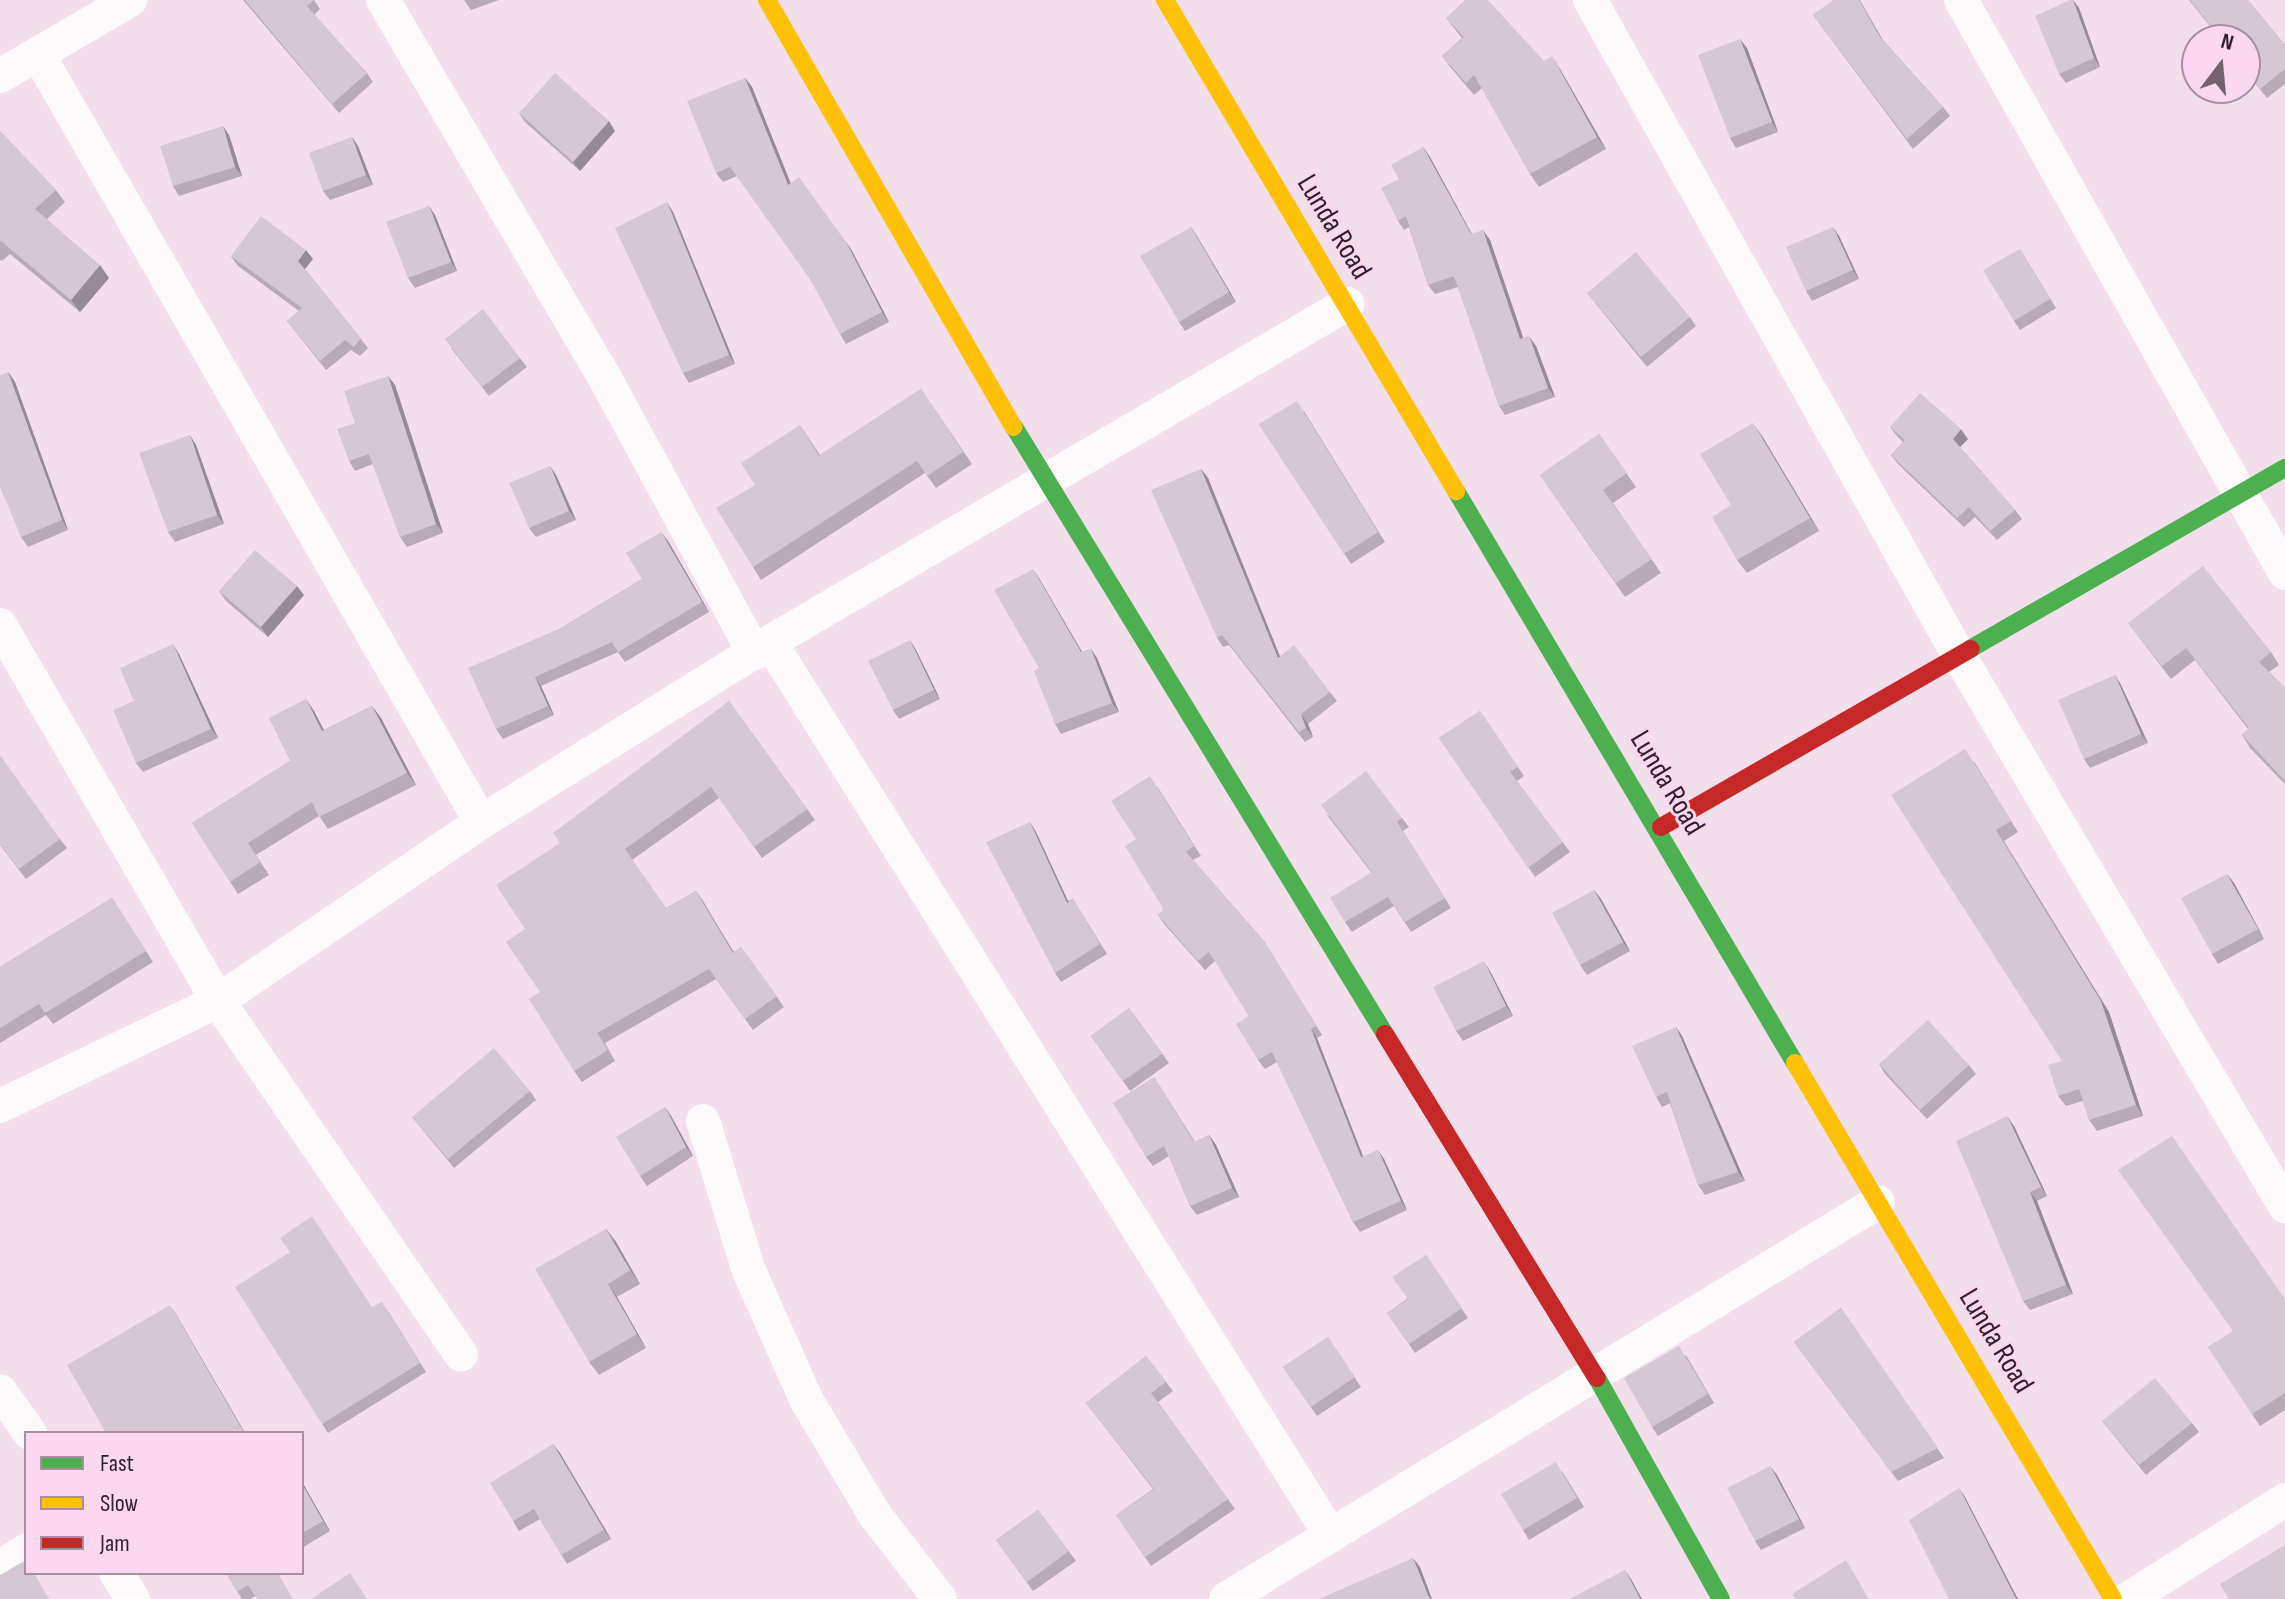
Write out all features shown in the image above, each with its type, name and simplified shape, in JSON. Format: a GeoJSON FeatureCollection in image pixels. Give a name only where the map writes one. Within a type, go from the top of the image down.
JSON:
{"type":"FeatureCollection","features":[{"type":"Feature","properties":{"kind":"street"},"geometry":{"type":"LineString","coordinates":[[0,76],[39,56],[130,0]]}},
{"type":"Feature","properties":{"kind":"street"},"geometry":{"type":"LineString","coordinates":[[383,0],[762,647],[1331,1536]]}},
{"type":"Feature","properties":{"kind":"street"},"geometry":{"type":"LineString","coordinates":[[767,0],[1045,481],[1595,1375],[1721,1599]]}},
{"type":"Feature","properties":{"kind":"street","name":"Lunda Road"},"geometry":{"type":"LineString","coordinates":[[1165,0],[1661,827],[2113,1599]]}},
{"type":"Feature","properties":{"kind":"street"},"geometry":{"type":"LineString","coordinates":[[1590,0],[1958,654],[2285,1206]]}},
{"type":"Feature","properties":{"kind":"street"},"geometry":{"type":"LineString","coordinates":[[1961,0],[2285,573]]}},
{"type":"Feature","properties":{"kind":"street"},"geometry":{"type":"LineString","coordinates":[[39,56],[481,822]]}},
{"type":"Feature","properties":{"kind":"street"},"geometry":{"type":"LineString","coordinates":[[0,1106],[218,1001],[481,822],[762,647],[1347,304]]}},
{"type":"Feature","properties":{"kind":"street"},"geometry":{"type":"LineString","coordinates":[[1661,827],[2285,468]]}},
{"type":"Feature","properties":{"kind":"street"},"geometry":{"type":"LineString","coordinates":[[0,625],[218,1001],[461,1355]]}},
{"type":"Feature","properties":{"kind":"street"},"geometry":{"type":"LineString","coordinates":[[703,1121],[749,1271],[807,1401],[875,1515],[940,1599]]}},
{"type":"Feature","properties":{"kind":"street"},"geometry":{"type":"LineString","coordinates":[[1226,1599],[1878,1202]]}},
{"type":"Feature","properties":{"kind":"street"},"geometry":{"type":"LineString","coordinates":[[0,1391],[29,1431]]}},
{"type":"Feature","properties":{"kind":"street"},"geometry":{"type":"LineString","coordinates":[[2128,1599],[2285,1500]]}},
{"type":"Feature","properties":{"kind":"street"},"geometry":{"type":"LineString","coordinates":[[0,1567],[24,1552]]}},
{"type":"Feature","properties":{"kind":"street"},"geometry":{"type":"LineString","coordinates":[[117,1575],[133,1599]]}},
{"type":"Feature","properties":{"kind":"building"},"geometry":{"type":"Polygon","coordinates":[[[245,0],[314,0],[307,6],[367,73],[332,104],[245,0]]]}},
{"type":"Feature","properties":{"kind":"building"},"geometry":{"type":"Polygon","coordinates":[[[1465,0],[1488,0],[1544,61],[1552,56],[1597,137],[1530,174],[1474,75],[1466,83],[1442,56],[1464,37],[1446,18],[1465,0]]]}},
{"type":"Feature","properties":{"kind":"building"},"geometry":{"type":"Polygon","coordinates":[[[1834,0],[1859,0],[1879,36],[1943,107],[1907,139],[1813,15],[1834,0]]]}},
{"type":"Feature","properties":{"kind":"building"},"geometry":{"type":"Polygon","coordinates":[[[2073,0],[2094,58],[2059,74],[2035,16],[2073,0]]]}},
{"type":"Feature","properties":{"kind":"building"},"geometry":{"type":"Polygon","coordinates":[[[2190,0],[2248,0],[2285,45],[2285,69],[2261,88],[2261,24],[2209,24],[2190,0]]]}},
{"type":"Feature","properties":{"kind":"building"},"geometry":{"type":"Polygon","coordinates":[[[1740,39],[1772,122],[1730,138],[1698,55],[1740,39]]]}},
{"type":"Feature","properties":{"kind":"building"},"geometry":{"type":"Polygon","coordinates":[[[555,73],[609,121],[573,162],[519,113],[555,73]]]}},
{"type":"Feature","properties":{"kind":"building"},"geometry":{"type":"Polygon","coordinates":[[[745,78],[788,185],[799,177],[846,242],[882,312],[840,334],[810,279],[730,167],[716,173],[687,101],[745,78]]]}},
{"type":"Feature","properties":{"kind":"building"},"geometry":{"type":"Polygon","coordinates":[[[223,126],[235,167],[173,186],[160,146],[223,126]]]}},
{"type":"Feature","properties":{"kind":"building"},"geometry":{"type":"Polygon","coordinates":[[[0,131],[56,190],[35,209],[100,265],[71,300],[0,242],[0,131]]]}},
{"type":"Feature","properties":{"kind":"building"},"geometry":{"type":"Polygon","coordinates":[[[352,137],[366,175],[323,191],[309,153],[352,137]]]}},
{"type":"Feature","properties":{"kind":"building"},"geometry":{"type":"Polygon","coordinates":[[[1423,147],[1471,234],[1483,230],[1520,339],[1529,336],[1548,388],[1499,406],[1454,276],[1428,285],[1406,216],[1398,221],[1381,188],[1399,179],[1391,165],[1423,147]]]}},
{"type":"Feature","properties":{"kind":"building"},"geometry":{"type":"Polygon","coordinates":[[[667,202],[729,355],[683,373],[615,228],[667,202]]]}},
{"type":"Feature","properties":{"kind":"building"},"geometry":{"type":"Polygon","coordinates":[[[429,206],[451,262],[408,278],[386,222],[429,206]]]}},
{"type":"Feature","properties":{"kind":"building"},"geometry":{"type":"Polygon","coordinates":[[[261,216],[306,250],[298,261],[361,338],[354,347],[345,340],[320,361],[287,321],[302,308],[231,256],[261,216]]]}},
{"type":"Feature","properties":{"kind":"building"},"geometry":{"type":"Polygon","coordinates":[[[1191,227],[1229,292],[1179,322],[1140,256],[1191,227]]]}},
{"type":"Feature","properties":{"kind":"building"},"geometry":{"type":"Polygon","coordinates":[[[1833,227],[1853,270],[1806,291],[1786,247],[1833,227]]]}},
{"type":"Feature","properties":{"kind":"building"},"geometry":{"type":"Polygon","coordinates":[[[2020,249],[2050,299],[2014,321],[1983,270],[2020,249]]]}},
{"type":"Feature","properties":{"kind":"building"},"geometry":{"type":"Polygon","coordinates":[[[1636,252],[1690,317],[1641,357],[1587,293],[1636,252]]]}},
{"type":"Feature","properties":{"kind":"building"},"geometry":{"type":"Polygon","coordinates":[[[483,309],[520,358],[482,387],[445,339],[483,309]]]}},
{"type":"Feature","properties":{"kind":"building"},"geometry":{"type":"Polygon","coordinates":[[[8,372],[62,520],[21,537],[0,487],[0,375],[8,372]]]}},
{"type":"Feature","properties":{"kind":"building"},"geometry":{"type":"Polygon","coordinates":[[[388,376],[436,524],[400,537],[369,454],[349,461],[337,429],[355,423],[344,391],[388,376]]]}},
{"type":"Feature","properties":{"kind":"building"},"geometry":{"type":"Polygon","coordinates":[[[921,389],[963,452],[927,476],[917,461],[753,567],[716,508],[755,485],[741,463],[800,425],[819,456],[921,389]]]}},
{"type":"Feature","properties":{"kind":"building"},"geometry":{"type":"Polygon","coordinates":[[[1920,393],[1961,429],[1953,439],[2015,510],[1990,531],[1969,507],[1957,518],[1891,455],[1905,440],[1890,427],[1920,393]]]}},
{"type":"Feature","properties":{"kind":"building"},"geometry":{"type":"Polygon","coordinates":[[[1297,401],[1378,532],[1344,554],[1259,424],[1297,401]]]}},
{"type":"Feature","properties":{"kind":"building"},"geometry":{"type":"Polygon","coordinates":[[[1753,423],[1810,518],[1737,560],[1712,517],[1731,505],[1700,454],[1753,423]]]}},
{"type":"Feature","properties":{"kind":"building"},"geometry":{"type":"Polygon","coordinates":[[[1599,434],[1627,473],[1603,490],[1652,559],[1616,583],[1540,475],[1599,434]]]}},
{"type":"Feature","properties":{"kind":"building"},"geometry":{"type":"Polygon","coordinates":[[[190,435],[217,515],[168,532],[139,453],[190,435]]]}},
{"type":"Feature","properties":{"kind":"building"},"geometry":{"type":"Polygon","coordinates":[[[550,466],[569,511],[529,528],[509,483],[550,466]]]}},
{"type":"Feature","properties":{"kind":"building"},"geometry":{"type":"Polygon","coordinates":[[[1201,469],[1278,658],[1294,645],[1330,692],[1301,714],[1306,728],[1299,732],[1222,635],[1217,638],[1151,490],[1201,469]]]}},
{"type":"Feature","properties":{"kind":"building"},"geometry":{"type":"Polygon","coordinates":[[[661,532],[702,602],[618,652],[612,642],[535,677],[548,706],[496,729],[468,668],[561,628],[642,579],[626,553],[661,532]]]}},
{"type":"Feature","properties":{"kind":"building"},"geometry":{"type":"Polygon","coordinates":[[[255,550],[297,586],[261,627],[219,591],[255,550]]]}},
{"type":"Feature","properties":{"kind":"building"},"geometry":{"type":"Polygon","coordinates":[[[2203,566],[2271,652],[2259,662],[2285,688],[2285,781],[2242,735],[2249,728],[2186,648],[2162,666],[2128,623],[2203,566]]]}},
{"type":"Feature","properties":{"kind":"building"},"geometry":{"type":"Polygon","coordinates":[[[1033,569],[1081,652],[1091,649],[1112,703],[1055,724],[1034,671],[1039,668],[994,590],[1033,569]]]}},
{"type":"Feature","properties":{"kind":"building"},"geometry":{"type":"Polygon","coordinates":[[[910,640],[934,690],[893,710],[868,661],[910,640]]]}},
{"type":"Feature","properties":{"kind":"building"},"geometry":{"type":"Polygon","coordinates":[[[173,644],[211,729],[136,763],[113,710],[134,701],[120,668],[173,644]]]}},
{"type":"Feature","properties":{"kind":"building"},"geometry":{"type":"Polygon","coordinates":[[[2115,675],[2141,734],[2084,759],[2058,700],[2115,675]]]}},
{"type":"Feature","properties":{"kind":"building"},"geometry":{"type":"Polygon","coordinates":[[[306,699],[322,731],[372,706],[407,773],[319,817],[312,802],[248,843],[260,862],[230,882],[192,823],[290,761],[269,718],[306,699]]]}},
{"type":"Feature","properties":{"kind":"building"},"geometry":{"type":"Polygon","coordinates":[[[729,701],[807,809],[754,847],[711,787],[625,849],[666,908],[696,891],[733,953],[741,947],[777,996],[745,1019],[709,969],[597,1033],[608,1050],[574,1071],[529,999],[540,992],[506,942],[525,929],[496,885],[560,843],[553,833],[729,701]]]}},
{"type":"Feature","properties":{"kind":"building"},"geometry":{"type":"Polygon","coordinates":[[[1480,711],[1518,767],[1510,772],[1563,842],[1528,868],[1439,738],[1480,711]]]}},
{"type":"Feature","properties":{"kind":"building"},"geometry":{"type":"Polygon","coordinates":[[[1965,749],[2011,821],[1996,830],[2101,1001],[2136,1105],[2089,1120],[2079,1089],[2058,1096],[2048,1065],[2062,1061],[1891,795],[1965,749]]]}},
{"type":"Feature","properties":{"kind":"building"},"geometry":{"type":"Polygon","coordinates":[[[0,755],[60,839],[19,869],[0,844],[0,755]]]}},
{"type":"Feature","properties":{"kind":"building"},"geometry":{"type":"Polygon","coordinates":[[[1366,771],[1402,818],[1397,822],[1445,898],[1405,922],[1388,897],[1345,922],[1330,898],[1372,872],[1321,805],[1366,771]]]}},
{"type":"Feature","properties":{"kind":"building"},"geometry":{"type":"Polygon","coordinates":[[[1150,776],[1194,846],[1186,852],[1264,941],[1316,1026],[1311,1029],[1361,1157],[1378,1150],[1401,1201],[1353,1222],[1272,1052],[1258,1060],[1236,1024],[1249,1016],[1209,952],[1198,961],[1158,915],[1164,910],[1125,846],[1136,839],[1111,801],[1150,776]]]}},
{"type":"Feature","properties":{"kind":"building"},"geometry":{"type":"Polygon","coordinates":[[[1030,822],[1067,903],[1073,899],[1100,944],[1055,973],[986,842],[1030,822]]]}},
{"type":"Feature","properties":{"kind":"building"},"geometry":{"type":"Polygon","coordinates":[[[2227,874],[2258,929],[2212,954],[2181,898],[2227,874]]]}},
{"type":"Feature","properties":{"kind":"building"},"geometry":{"type":"Polygon","coordinates":[[[1594,890],[1623,942],[1580,965],[1552,913],[1594,890]]]}},
{"type":"Feature","properties":{"kind":"building"},"geometry":{"type":"Polygon","coordinates":[[[112,898],[146,951],[45,1013],[39,1004],[0,1028],[0,967],[112,898]]]}},
{"type":"Feature","properties":{"kind":"building"},"geometry":{"type":"Polygon","coordinates":[[[1484,961],[1506,1006],[1456,1031],[1433,987],[1484,961]]]}},
{"type":"Feature","properties":{"kind":"building"},"geometry":{"type":"Polygon","coordinates":[[[1129,1008],[1162,1054],[1123,1081],[1091,1036],[1129,1008]]]}},
{"type":"Feature","properties":{"kind":"building"},"geometry":{"type":"Polygon","coordinates":[[[1928,1020],[1969,1065],[1920,1110],[1879,1064],[1928,1020]]]}},
{"type":"Feature","properties":{"kind":"building"},"geometry":{"type":"Polygon","coordinates":[[[1676,1027],[1738,1172],[1698,1185],[1667,1092],[1656,1097],[1632,1046],[1676,1027]]]}},
{"type":"Feature","properties":{"kind":"building"},"geometry":{"type":"Polygon","coordinates":[[[494,1048],[530,1091],[448,1159],[412,1117],[494,1048]]]}},
{"type":"Feature","properties":{"kind":"building"},"geometry":{"type":"Polygon","coordinates":[[[1154,1077],[1194,1142],[1209,1135],[1232,1188],[1190,1206],[1164,1146],[1146,1157],[1113,1103],[1154,1077]]]}},
{"type":"Feature","properties":{"kind":"building"},"geometry":{"type":"Polygon","coordinates":[[[665,1107],[686,1147],[640,1176],[616,1137],[665,1107]]]}},
{"type":"Feature","properties":{"kind":"building"},"geometry":{"type":"Polygon","coordinates":[[[2007,1116],[2041,1187],[2030,1192],[2066,1285],[2023,1301],[1956,1141],[2007,1116]]]}},
{"type":"Feature","properties":{"kind":"building"},"geometry":{"type":"Polygon","coordinates":[[[2172,1136],[2285,1299],[2285,1393],[2252,1414],[2208,1347],[2233,1331],[2118,1170],[2172,1136]]]}},
{"type":"Feature","properties":{"kind":"building"},"geometry":{"type":"Polygon","coordinates":[[[312,1216],[372,1307],[382,1302],[420,1363],[322,1424],[235,1287],[290,1252],[280,1238],[312,1216]]]}},
{"type":"Feature","properties":{"kind":"building"},"geometry":{"type":"Polygon","coordinates":[[[606,1229],[630,1270],[608,1284],[637,1334],[589,1362],[535,1269],[606,1229]]]}},
{"type":"Feature","properties":{"kind":"building"},"geometry":{"type":"Polygon","coordinates":[[[1426,1255],[1462,1308],[1409,1344],[1387,1313],[1408,1299],[1392,1277],[1426,1255]]]}},
{"type":"Feature","properties":{"kind":"building"},"geometry":{"type":"Polygon","coordinates":[[[170,1305],[243,1431],[105,1431],[67,1365],[170,1305]]]}},
{"type":"Feature","properties":{"kind":"building"},"geometry":{"type":"Polygon","coordinates":[[[1841,1308],[1938,1448],[1891,1472],[1794,1342],[1841,1308]]]}},
{"type":"Feature","properties":{"kind":"building"},"geometry":{"type":"Polygon","coordinates":[[[1328,1337],[1355,1377],[1311,1407],[1283,1367],[1328,1337]]]}},
{"type":"Feature","properties":{"kind":"building"},"geometry":{"type":"Polygon","coordinates":[[[1679,1346],[1708,1394],[1652,1427],[1624,1378],[1679,1346]]]}},
{"type":"Feature","properties":{"kind":"building"},"geometry":{"type":"Polygon","coordinates":[[[1146,1356],[1166,1382],[1151,1393],[1228,1499],[1145,1557],[1116,1515],[1154,1489],[1086,1403],[1146,1356]]]}},
{"type":"Feature","properties":{"kind":"building"},"geometry":{"type":"Polygon","coordinates":[[[2155,1378],[2192,1423],[2139,1465],[2102,1421],[2155,1378]]]}},
{"type":"Feature","properties":{"kind":"building"},"geometry":{"type":"Polygon","coordinates":[[[553,1444],[604,1530],[561,1555],[534,1509],[513,1521],[490,1483],[553,1444]]]}},
{"type":"Feature","properties":{"kind":"building"},"geometry":{"type":"Polygon","coordinates":[[[1556,1462],[1577,1498],[1523,1530],[1501,1494],[1556,1462]]]}},
{"type":"Feature","properties":{"kind":"building"},"geometry":{"type":"Polygon","coordinates":[[[1770,1466],[1799,1519],[1755,1541],[1727,1488],[1770,1466]]]}},
{"type":"Feature","properties":{"kind":"building"},"geometry":{"type":"Polygon","coordinates":[[[304,1488],[323,1521],[304,1532],[304,1488]]]}},
{"type":"Feature","properties":{"kind":"building"},"geometry":{"type":"Polygon","coordinates":[[[1959,1488],[2016,1599],[1949,1599],[1909,1520],[1959,1488]]]}},
{"type":"Feature","properties":{"kind":"building"},"geometry":{"type":"Polygon","coordinates":[[[1038,1510],[1069,1551],[1027,1582],[996,1540],[1038,1510]]]}},
{"type":"Feature","properties":{"kind":"building"},"geometry":{"type":"Polygon","coordinates":[[[2285,1545],[2285,1599],[2229,1599],[2220,1584],[2285,1545]]]}},
{"type":"Feature","properties":{"kind":"building"},"geometry":{"type":"Polygon","coordinates":[[[1413,1558],[1429,1598],[1319,1599],[1413,1558]]]}},
{"type":"Feature","properties":{"kind":"building"},"geometry":{"type":"Polygon","coordinates":[[[1846,1560],[1869,1599],[1795,1599],[1792,1594],[1846,1560]]]}},
{"type":"Feature","properties":{"kind":"building"},"geometry":{"type":"Polygon","coordinates":[[[24,1561],[24,1575],[35,1575],[49,1599],[0,1599],[0,1575],[24,1561]]]}},
{"type":"Feature","properties":{"kind":"building"},"geometry":{"type":"Polygon","coordinates":[[[1625,1570],[1640,1599],[1569,1599],[1625,1570]]]}},
{"type":"Feature","properties":{"kind":"building"},"geometry":{"type":"Polygon","coordinates":[[[350,1573],[367,1599],[311,1599],[350,1573]]]}},
{"type":"Feature","properties":{"kind":"building"},"geometry":{"type":"Polygon","coordinates":[[[227,1575],[279,1575],[293,1599],[257,1599],[248,1585],[237,1592],[227,1575]]]}},
{"type":"Feature","properties":{"kind":"traffic: fast"},"geometry":{"type":"LineString","coordinates":[[1014,427],[1385,1034]]}},
{"type":"Feature","properties":{"kind":"traffic: fast"},"geometry":{"type":"LineString","coordinates":[[1970,649],[2285,468]]}},
{"type":"Feature","properties":{"kind":"traffic: fast"},"geometry":{"type":"LineString","coordinates":[[1456,491],[1795,1063]]}},
{"type":"Feature","properties":{"kind":"traffic: fast"},"geometry":{"type":"LineString","coordinates":[[1597,1378],[1721,1599]]}},
{"type":"Feature","properties":{"kind":"traffic: slow"},"geometry":{"type":"LineString","coordinates":[[767,0],[1014,427]]}},
{"type":"Feature","properties":{"kind":"traffic: slow"},"geometry":{"type":"LineString","coordinates":[[1165,0],[1456,491]]}},
{"type":"Feature","properties":{"kind":"traffic: slow"},"geometry":{"type":"LineString","coordinates":[[1795,1063],[2113,1599]]}},
{"type":"Feature","properties":{"kind":"traffic: jam"},"geometry":{"type":"LineString","coordinates":[[1661,827],[1970,649]]}},
{"type":"Feature","properties":{"kind":"traffic: jam"},"geometry":{"type":"LineString","coordinates":[[1385,1034],[1597,1378]]}}]}
